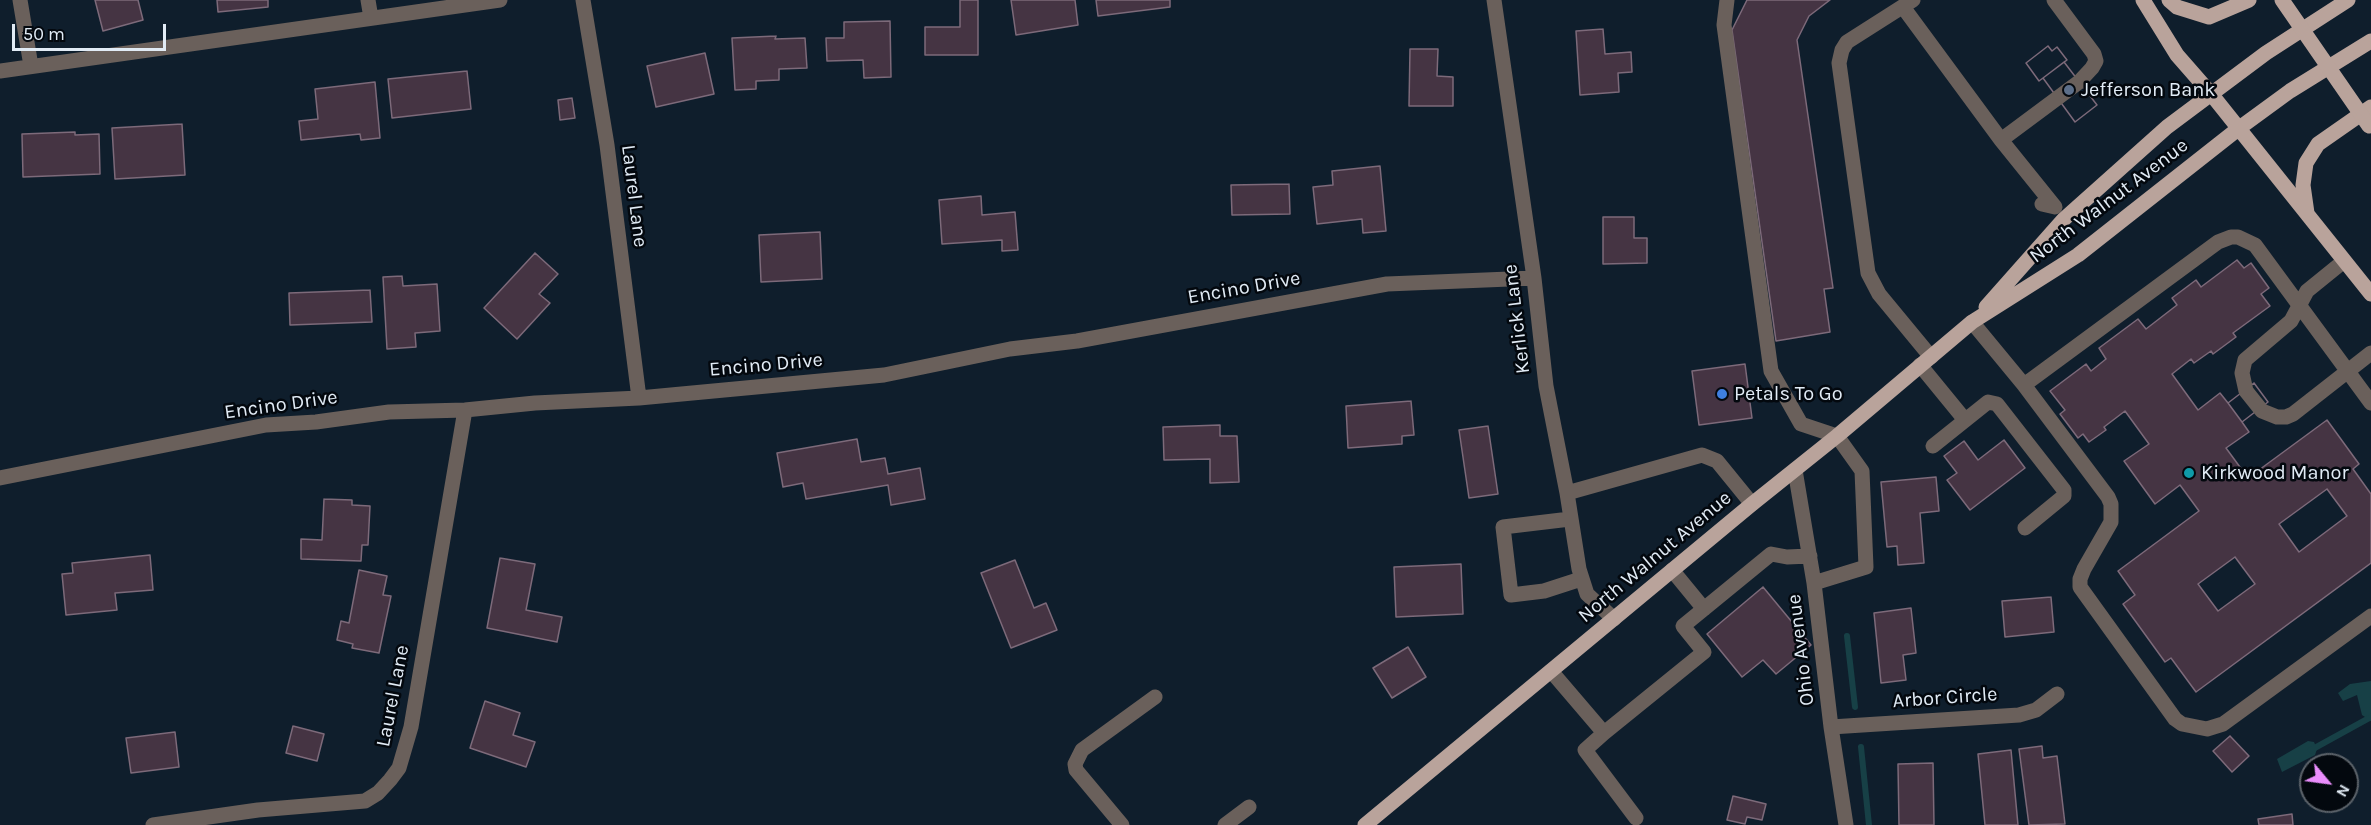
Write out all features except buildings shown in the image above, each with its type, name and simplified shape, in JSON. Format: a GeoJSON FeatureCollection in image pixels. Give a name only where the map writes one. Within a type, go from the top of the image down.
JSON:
{"type":"FeatureCollection","features":[{"type":"Feature","properties":{"kind":"main road"},"geometry":{"type":"LineString","coordinates":[[2143,0],[2177,56],[2371,294]]}},
{"type":"Feature","properties":{"kind":"main road"},"geometry":{"type":"LineString","coordinates":[[2169,0],[2177,7],[2209,17],[2249,0]]}},
{"type":"Feature","properties":{"kind":"main road"},"geometry":{"type":"LineString","coordinates":[[2282,0],[2370,127]]}},
{"type":"Feature","properties":{"kind":"main road","name":"North Walnut Avenue"},"geometry":{"type":"LineString","coordinates":[[1972,322],[2064,219],[2167,127],[2266,53],[2348,0]]}},
{"type":"Feature","properties":{"kind":"main road","name":"North Walnut Avenue"},"geometry":{"type":"LineString","coordinates":[[1365,825],[1972,322],[2078,255],[2290,91],[2371,41]]}},
{"type":"Feature","properties":{"kind":"main road"},"geometry":{"type":"LineString","coordinates":[[2307,213],[2303,185],[2306,163],[2318,144],[2371,107]]}},
{"type":"Feature","properties":{"kind":"street"},"geometry":{"type":"LineString","coordinates":[[20,0],[31,66]]}},
{"type":"Feature","properties":{"kind":"street"},"geometry":{"type":"LineString","coordinates":[[368,0],[371,18]]}},
{"type":"Feature","properties":{"kind":"street"},"geometry":{"type":"LineString","coordinates":[[0,71],[500,0]]}},
{"type":"Feature","properties":{"kind":"street","name":"Laurel Lane"},"geometry":{"type":"LineString","coordinates":[[583,0],[607,145],[639,398]]}},
{"type":"Feature","properties":{"kind":"street","name":"Kerlick Lane"},"geometry":{"type":"LineString","coordinates":[[1494,0],[1534,278],[1546,386],[1581,579],[1587,594],[1614,619]]}},
{"type":"Feature","properties":{"kind":"street"},"geometry":{"type":"LineString","coordinates":[[1727,0],[1724,25],[1769,365],[1773,377],[1801,424],[1837,436],[1862,471],[1866,567],[1814,583]]}},
{"type":"Feature","properties":{"kind":"street"},"geometry":{"type":"LineString","coordinates":[[2001,141],[2079,82],[2096,61],[2094,54],[2054,0]]}},
{"type":"Feature","properties":{"kind":"street"},"geometry":{"type":"LineString","coordinates":[[1965,420],[1879,294],[1868,273],[1839,63],[1842,50],[1847,42],[1908,3],[2001,141],[2055,207],[2042,204]]}},
{"type":"Feature","properties":{"kind":"street"},"geometry":{"type":"LineString","coordinates":[[2024,385],[2224,238],[2238,237],[2255,245],[2371,403]]}},
{"type":"Feature","properties":{"kind":"street"},"geometry":{"type":"LineString","coordinates":[[2344,261],[2307,291],[2291,321],[2245,360],[2242,373],[2246,391],[2268,415],[2286,417],[2293,414],[2371,353]]}},
{"type":"Feature","properties":{"kind":"street","name":"Encino Drive"},"geometry":{"type":"LineString","coordinates":[[0,478],[266,425],[316,422],[389,412],[465,410],[535,403],[639,398],[884,375],[1010,349],[1077,340],[1387,284],[1534,278]]}},
{"type":"Feature","properties":{"kind":"street"},"geometry":{"type":"LineString","coordinates":[[1972,322],[2024,385],[2103,489],[2111,504],[2108,530],[2084,569],[2080,587],[2175,719],[2182,724],[2207,729],[2223,724],[2371,616]]}},
{"type":"Feature","properties":{"kind":"street"},"geometry":{"type":"LineString","coordinates":[[1933,446],[1988,402],[1997,404],[2064,490],[2064,496],[2025,528]]}},
{"type":"Feature","properties":{"kind":"street","name":"Laurel Lane"},"geometry":{"type":"LineString","coordinates":[[153,825],[258,810],[365,801],[378,793],[390,780],[399,768],[411,728],[465,410]]}},
{"type":"Feature","properties":{"kind":"street"},"geometry":{"type":"LineString","coordinates":[[1567,493],[1702,455],[1717,461],[1752,504]]}},
{"type":"Feature","properties":{"kind":"street","name":"Ohio Avenue"},"geometry":{"type":"LineString","coordinates":[[1795,470],[1814,583],[1831,727],[1846,825]]}},
{"type":"Feature","properties":{"kind":"street"},"geometry":{"type":"LineString","coordinates":[[1570,519],[1503,527],[1511,595],[1544,591],[1581,579]]}},
{"type":"Feature","properties":{"kind":"street"},"geometry":{"type":"LineString","coordinates":[[1636,818],[1585,750],[1704,652],[1683,626],[1771,554],[1787,557],[1810,556]]}},
{"type":"Feature","properties":{"kind":"street"},"geometry":{"type":"LineString","coordinates":[[1672,570],[1704,609]]}},
{"type":"Feature","properties":{"kind":"street"},"geometry":{"type":"LineString","coordinates":[[1551,671],[1604,733]]}},
{"type":"Feature","properties":{"kind":"street","name":"Arbor Circle"},"geometry":{"type":"LineString","coordinates":[[1831,727],[2019,715],[2036,710],[2057,694]]}},
{"type":"Feature","properties":{"kind":"street"},"geometry":{"type":"LineString","coordinates":[[1122,825],[1076,770],[1075,764],[1082,750],[1155,697]]}},
{"type":"Feature","properties":{"kind":"street"},"geometry":{"type":"LineString","coordinates":[[1225,825],[1249,807]]}},
{"type":"Feature","properties":{"kind":"shaded area"},"geometry":{"type":"Polygon","coordinates":[[[2371,681],[2371,721],[2362,715],[2357,695],[2343,701],[2338,693],[2350,684],[2371,681]]]}},
{"type":"Feature","properties":{"kind":"shaded area"},"geometry":{"type":"Polygon","coordinates":[[[2308,741],[2314,742],[2317,749],[2316,753],[2299,753],[2299,763],[2282,772],[2277,759],[2308,741]]]}},
{"type":"Feature","properties":{"kind":"waterway"},"geometry":{"type":"LineString","coordinates":[[1847,636],[1855,707]]}},
{"type":"Feature","properties":{"kind":"waterway"},"geometry":{"type":"LineString","coordinates":[[2311,750],[2371,717]]}},
{"type":"Feature","properties":{"kind":"waterway"},"geometry":{"type":"LineString","coordinates":[[1861,747],[1869,825]]}},
{"type":"Feature","properties":{"kind":"place","name":"Jefferson Bank"},"geometry":{"type":"Point","coordinates":[2069,90]}},
{"type":"Feature","properties":{"kind":"place","name":"Petals To Go"},"geometry":{"type":"Point","coordinates":[1722,394]}},
{"type":"Feature","properties":{"kind":"place","name":"Kirkwood Manor"},"geometry":{"type":"Point","coordinates":[2189,473]}}]}
